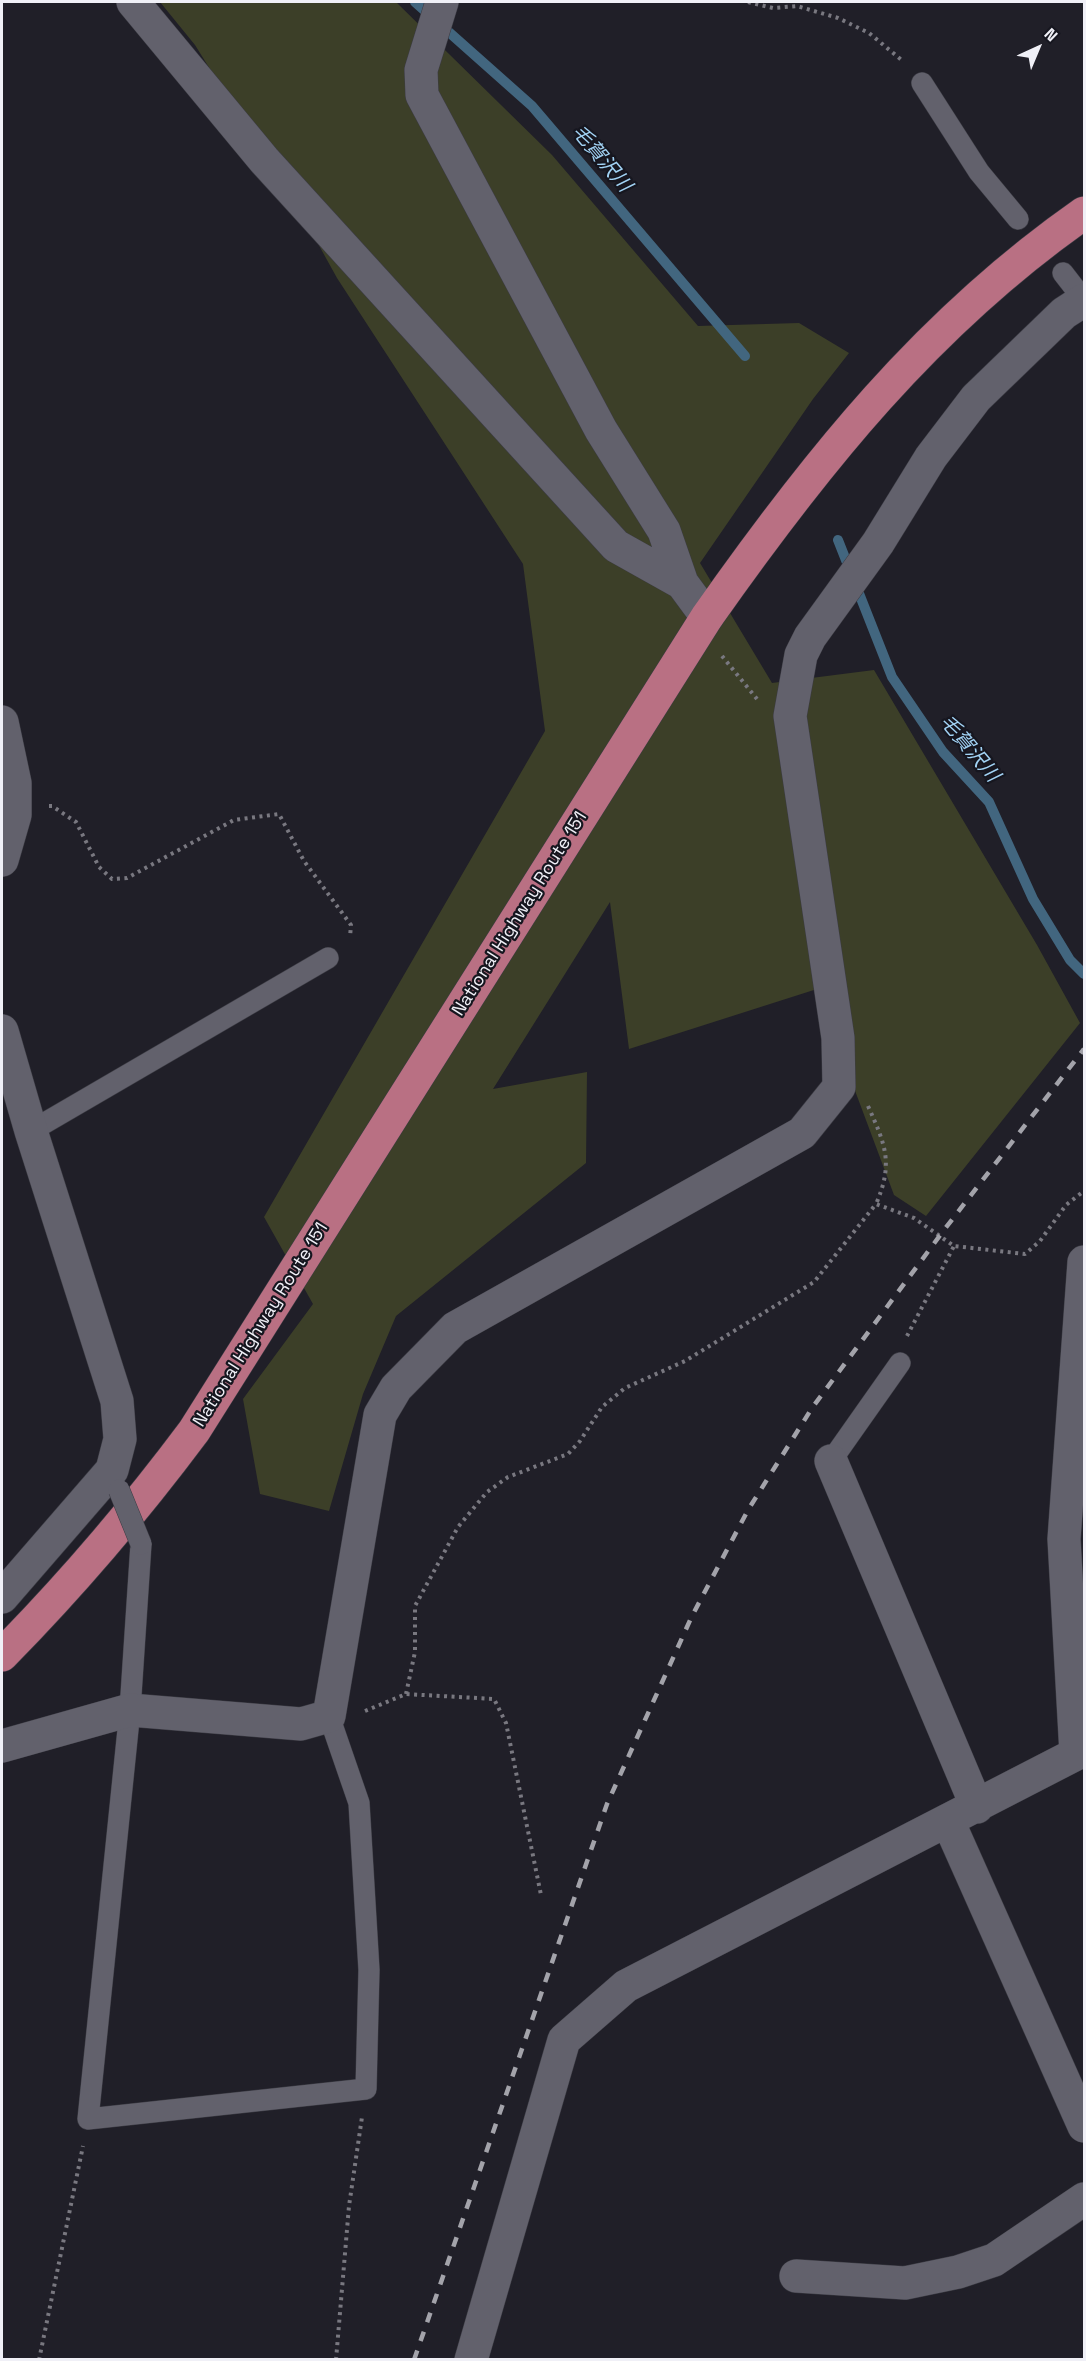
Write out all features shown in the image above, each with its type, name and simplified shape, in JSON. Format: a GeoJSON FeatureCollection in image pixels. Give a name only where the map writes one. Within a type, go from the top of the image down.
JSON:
{"type":"FeatureCollection","features":[{"type":"Feature","properties":{"kind":"highway","name":"National Highway Route 151"},"geometry":{"type":"LineString","coordinates":[[2,1655],[143,1499],[194,1431],[707,617],[803,485],[909,362],[981,293],[1084,213]]}},
{"type":"Feature","properties":{"kind":"street"},"geometry":{"type":"LineString","coordinates":[[133,2],[264,160],[616,546],[682,583]]}},
{"type":"Feature","properties":{"kind":"street"},"geometry":{"type":"LineString","coordinates":[[442,2],[421,69],[422,95],[601,430],[664,531],[682,583],[707,617]]}},
{"type":"Feature","properties":{"kind":"street"},"geometry":{"type":"LineString","coordinates":[[2,1746],[130,1710],[301,1724],[342,1715],[380,1415],[396,1389],[455,1328],[802,1133],[839,1087],[838,1038],[790,716],[801,656],[814,630],[878,543],[931,457],[976,398],[1064,313],[1084,300]]}},
{"type":"Feature","properties":{"kind":"street"},"geometry":{"type":"LineString","coordinates":[[2,722],[15,783],[15,815],[2,860]]}},
{"type":"Feature","properties":{"kind":"street"},"geometry":{"type":"LineString","coordinates":[[2,1031],[31,1131],[117,1401],[120,1439],[115,1480],[2,1597]]}},
{"type":"Feature","properties":{"kind":"street"},"geometry":{"type":"LineString","coordinates":[[471,2360],[564,2040],[626,1986],[1076,1754],[1064,1539],[1084,1262]]}},
{"type":"Feature","properties":{"kind":"street"},"geometry":{"type":"LineString","coordinates":[[831,1461],[977,1806]]}},
{"type":"Feature","properties":{"kind":"street"},"geometry":{"type":"LineString","coordinates":[[948,1821],[1084,2126]]}},
{"type":"Feature","properties":{"kind":"street"},"geometry":{"type":"LineString","coordinates":[[796,2276],[905,2283],[958,2272],[994,2260],[1084,2199]]}},
{"type":"Feature","properties":{"kind":"lane"},"geometry":{"type":"LineString","coordinates":[[922,83],[979,172],[1018,219]]}},
{"type":"Feature","properties":{"kind":"lane"},"geometry":{"type":"LineString","coordinates":[[1063,273],[1084,300]]}},
{"type":"Feature","properties":{"kind":"lane"},"geometry":{"type":"LineString","coordinates":[[31,1131],[328,958]]}},
{"type":"Feature","properties":{"kind":"lane"},"geometry":{"type":"LineString","coordinates":[[831,1461],[900,1362]]}},
{"type":"Feature","properties":{"kind":"lane"},"geometry":{"type":"LineString","coordinates":[[115,1480],[141,1544],[130,1710],[88,2119],[366,2089],[369,1970],[358,1803],[342,1715]]}},
{"type":"Feature","properties":{"kind":"path"},"geometry":{"type":"LineString","coordinates":[[748,2],[773,8],[797,6],[838,18],[882,42],[922,83]]}},
{"type":"Feature","properties":{"kind":"path"},"geometry":{"type":"LineString","coordinates":[[15,815],[52,806],[76,822],[99,867],[112,879],[127,878],[234,820],[279,814],[304,861],[351,925],[349,940],[328,958]]}},
{"type":"Feature","properties":{"kind":"path"},"geometry":{"type":"LineString","coordinates":[[406,1694],[415,1652],[415,1606],[458,1527],[487,1492],[508,1476],[568,1454],[580,1441],[602,1407],[625,1388],[685,1361],[814,1282],[876,1204],[885,1184],[887,1162],[885,1145],[866,1101]]}},
{"type":"Feature","properties":{"kind":"path"},"geometry":{"type":"LineString","coordinates":[[876,1204],[914,1218],[954,1246],[1025,1254],[1040,1241],[1066,1205],[1084,1191]]}},
{"type":"Feature","properties":{"kind":"path"},"geometry":{"type":"LineString","coordinates":[[900,1362],[905,1339],[954,1246]]}},
{"type":"Feature","properties":{"kind":"path"},"geometry":{"type":"LineString","coordinates":[[342,1715],[406,1694],[494,1699],[506,1722],[541,1895]]}},
{"type":"Feature","properties":{"kind":"path"},"geometry":{"type":"LineString","coordinates":[[336,2360],[349,2206],[366,2089]]}},
{"type":"Feature","properties":{"kind":"path"},"geometry":{"type":"LineString","coordinates":[[39,2360],[88,2119]]}},
{"type":"Feature","properties":{"kind":"green space"},"geometry":{"type":"Polygon","coordinates":[[[160,2],[396,2],[552,155],[698,326],[799,323],[849,353],[813,399],[700,563],[772,683],[874,670],[1037,945],[1080,1023],[926,1216],[894,1195],[817,989],[629,1049],[610,902],[493,1089],[587,1072],[586,1163],[396,1316],[363,1394],[329,1511],[260,1494],[243,1399],[313,1304],[264,1217],[545,731],[523,564],[337,278],[311,231],[195,45],[160,2]]]}},
{"type":"Feature","properties":{"kind":"waterway","name":"毛賀沢川"},"geometry":{"type":"LineString","coordinates":[[415,2],[532,106],[745,356]]}},
{"type":"Feature","properties":{"kind":"waterway","name":"毛賀沢川"},"geometry":{"type":"LineString","coordinates":[[838,540],[892,677],[943,752],[989,802],[1033,899],[1070,960],[1084,974]]}},
{"type":"Feature","properties":{"kind":"railway"},"geometry":{"type":"LineString","coordinates":[[414,2360],[607,1804],[692,1616],[748,1510],[812,1408],[944,1230],[1084,1049]]}}]}
